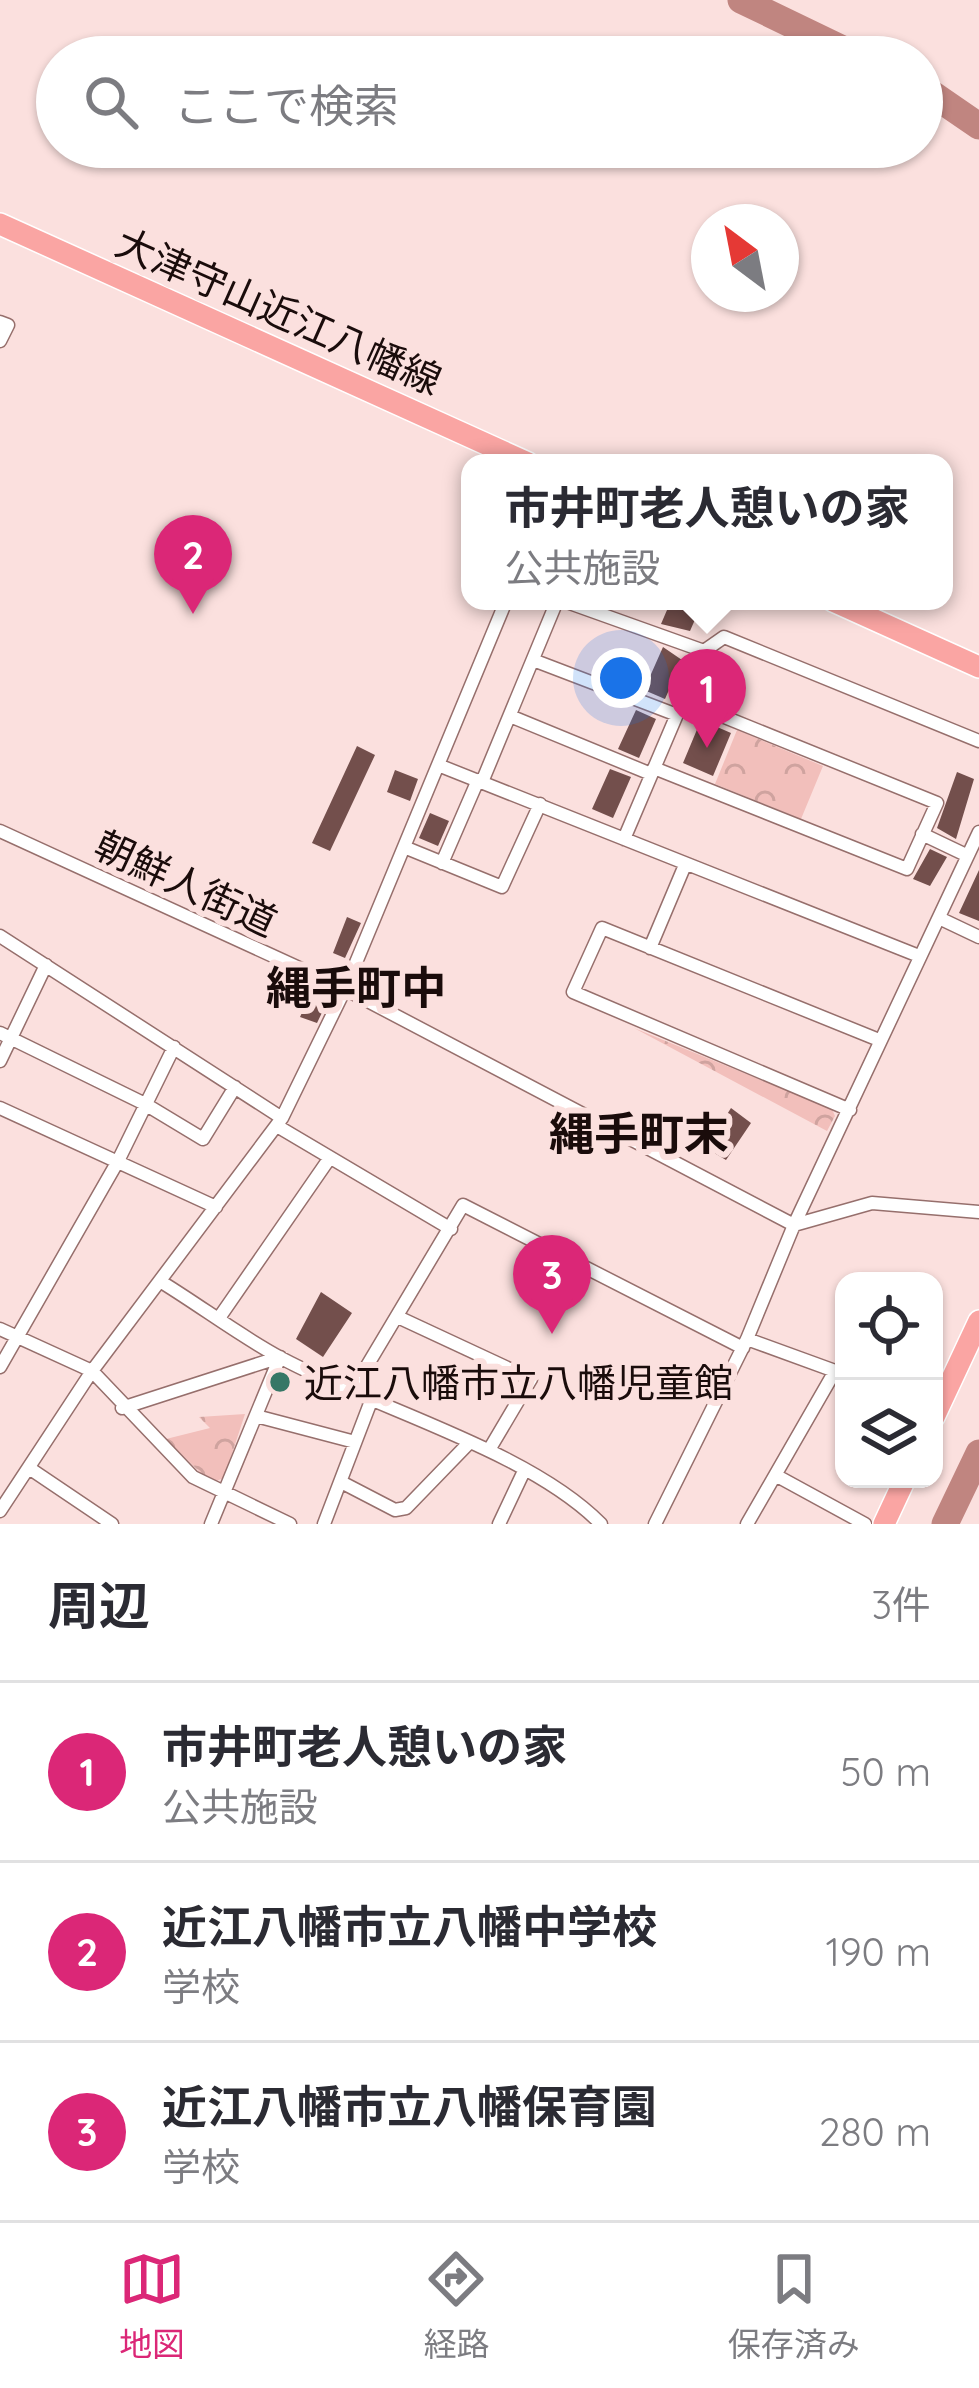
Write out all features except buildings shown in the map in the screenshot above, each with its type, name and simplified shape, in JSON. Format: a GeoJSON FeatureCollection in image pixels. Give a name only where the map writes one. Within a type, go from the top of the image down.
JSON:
{"type":"FeatureCollection","features":[{"type":"Feature","properties":{"kind":"main road","name":"大津守山近江八幡線"},"geometry":{"type":"LineString","coordinates":[[0,224],[508,454]]}},
{"type":"Feature","properties":{"kind":"main road"},"geometry":{"type":"LineString","coordinates":[[853,610],[979,667]]}},
{"type":"Feature","properties":{"kind":"main road"},"geometry":{"type":"LineString","coordinates":[[943,1399],[979,1321]]}},
{"type":"Feature","properties":{"kind":"main road"},"geometry":{"type":"LineString","coordinates":[[884,1524],[901,1488]]}},
{"type":"Feature","properties":{"kind":"street"},"geometry":{"type":"LineString","coordinates":[[0,322],[8,325],[0,341]]}},
{"type":"Feature","properties":{"kind":"street"},"geometry":{"type":"LineString","coordinates":[[0,1511],[92,1371],[279,1122],[345,989],[502,610]]}},
{"type":"Feature","properties":{"kind":"street"},"geometry":{"type":"LineString","coordinates":[[442,862],[556,610]]}},
{"type":"Feature","properties":{"kind":"street"},"geometry":{"type":"LineString","coordinates":[[586,610],[704,651]]}},
{"type":"Feature","properties":{"kind":"street"},"geometry":{"type":"LineString","coordinates":[[624,839],[704,651],[724,637],[979,741]]}},
{"type":"Feature","properties":{"kind":"street"},"geometry":{"type":"LineString","coordinates":[[532,660],[677,715]]}},
{"type":"Feature","properties":{"kind":"street"},"geometry":{"type":"LineString","coordinates":[[510,716],[907,869],[937,803],[685,700]]}},
{"type":"Feature","properties":{"kind":"street"},"geometry":{"type":"LineString","coordinates":[[438,765],[919,956]]}},
{"type":"Feature","properties":{"kind":"street"},"geometry":{"type":"LineString","coordinates":[[404,848],[502,887],[540,804]]}},
{"type":"Feature","properties":{"kind":"street","name":"朝鮮人街道"},"geometry":{"type":"LineString","coordinates":[[0,830],[345,989],[794,1225]]}},
{"type":"Feature","properties":{"kind":"street"},"geometry":{"type":"LineString","coordinates":[[922,834],[966,854]]}},
{"type":"Feature","properties":{"kind":"street"},"geometry":{"type":"LineString","coordinates":[[656,1524],[745,1344],[794,1225],[978,835]]}},
{"type":"Feature","properties":{"kind":"street"},"geometry":{"type":"LineString","coordinates":[[650,948],[685,865]]}},
{"type":"Feature","properties":{"kind":"street"},"geometry":{"type":"LineString","coordinates":[[938,918],[979,937]]}},
{"type":"Feature","properties":{"kind":"street"},"geometry":{"type":"LineString","coordinates":[[850,1110],[573,992],[602,928],[879,1040]]}},
{"type":"Feature","properties":{"kind":"street"},"geometry":{"type":"LineString","coordinates":[[0,936],[235,1087],[329,1159],[451,1228]]}},
{"type":"Feature","properties":{"kind":"street"},"geometry":{"type":"LineString","coordinates":[[0,1061],[5,1036],[46,965]]}},
{"type":"Feature","properties":{"kind":"street"},"geometry":{"type":"LineString","coordinates":[[5,1036],[145,1104],[203,1138],[235,1087]]}},
{"type":"Feature","properties":{"kind":"street"},"geometry":{"type":"LineString","coordinates":[[0,1367],[118,1161],[174,1047]]}},
{"type":"Feature","properties":{"kind":"street"},"geometry":{"type":"LineString","coordinates":[[0,1108],[216,1207]]}},
{"type":"Feature","properties":{"kind":"street"},"geometry":{"type":"LineString","coordinates":[[219,1318],[329,1159]]}},
{"type":"Feature","properties":{"kind":"street"},"geometry":{"type":"LineString","coordinates":[[794,1225],[872,1203],[979,1212]]}},
{"type":"Feature","properties":{"kind":"street"},"geometry":{"type":"LineString","coordinates":[[352,1390],[400,1318],[463,1205],[745,1344],[835,1371],[747,1524]]}},
{"type":"Feature","properties":{"kind":"street"},"geometry":{"type":"LineString","coordinates":[[163,1282],[280,1357],[467,1445],[488,1450],[576,1498],[602,1524]]}},
{"type":"Feature","properties":{"kind":"street"},"geometry":{"type":"LineString","coordinates":[[400,1318],[531,1379],[488,1450]]}},
{"type":"Feature","properties":{"kind":"street"},"geometry":{"type":"LineString","coordinates":[[0,1329],[92,1371],[122,1408],[193,1477],[290,1524]]}},
{"type":"Feature","properties":{"kind":"street"},"geometry":{"type":"LineString","coordinates":[[122,1408],[280,1357]]}},
{"type":"Feature","properties":{"kind":"street"},"geometry":{"type":"LineString","coordinates":[[211,1524],[280,1357]]}},
{"type":"Feature","properties":{"kind":"street"},"geometry":{"type":"LineString","coordinates":[[324,1524],[344,1483],[371,1401]]}},
{"type":"Feature","properties":{"kind":"street"},"geometry":{"type":"LineString","coordinates":[[256,1416],[355,1442]]}},
{"type":"Feature","properties":{"kind":"street"},"geometry":{"type":"LineString","coordinates":[[344,1483],[395,1510],[406,1508],[467,1445]]}},
{"type":"Feature","properties":{"kind":"street"},"geometry":{"type":"LineString","coordinates":[[29,1468],[112,1524]]}},
{"type":"Feature","properties":{"kind":"street"},"geometry":{"type":"LineString","coordinates":[[499,1524],[524,1472]]}},
{"type":"Feature","properties":{"kind":"street"},"geometry":{"type":"LineString","coordinates":[[777,1476],[865,1524]]}},
{"type":"Feature","properties":{"kind":"green space"},"geometry":{"type":"Polygon","coordinates":[[[737,730],[823,766],[801,819],[715,784],[737,730]]]}},
{"type":"Feature","properties":{"kind":"green space"},"geometry":{"type":"Polygon","coordinates":[[[634,1028],[832,1109],[835,1116],[827,1131],[634,1028]]]}},
{"type":"Feature","properties":{"kind":"green space"},"geometry":{"type":"Polygon","coordinates":[[[245,1414],[224,1478],[211,1483],[166,1439],[210,1428],[199,1417],[245,1414]]]}},
{"type":"Feature","properties":{"kind":"waterway"},"geometry":{"type":"LineString","coordinates":[[741,0],[816,36]]}},
{"type":"Feature","properties":{"kind":"waterway"},"geometry":{"type":"LineString","coordinates":[[943,101],[979,126]]}},
{"type":"Feature","properties":{"kind":"waterway"},"geometry":{"type":"LineString","coordinates":[[945,1524],[979,1453]]}},
{"type":"Feature","properties":{"kind":"place","name":"近江八幡市立八幡中学校"},"geometry":{"type":"Point","coordinates":[193,614]}},
{"type":"Feature","properties":{"kind":"place","name":"市井町老人憩いの家"},"geometry":{"type":"Point","coordinates":[707,748]}},
{"type":"Feature","properties":{"kind":"place","name":"近江八幡市立八幡保育園"},"geometry":{"type":"Point","coordinates":[552,1334]}},
{"type":"Feature","properties":{"kind":"place","name":"近江八幡市立八幡児童館"},"geometry":{"type":"Point","coordinates":[280,1382]}},
{"type":"Feature","properties":{"kind":"district","name":"縄手町中"},"geometry":{"type":"Point","coordinates":[356,987]}},
{"type":"Feature","properties":{"kind":"district","name":"縄手町末"},"geometry":{"type":"Point","coordinates":[639,1133]}}]}
